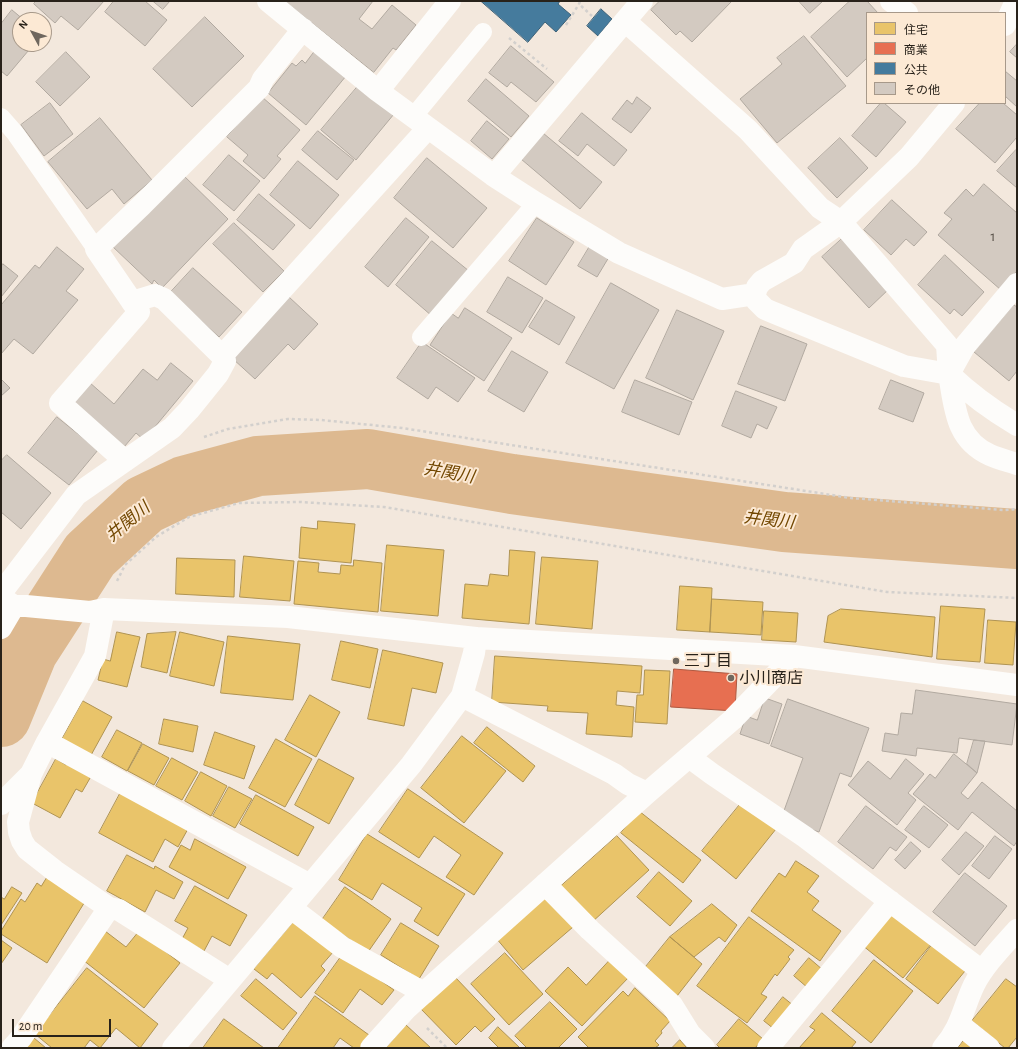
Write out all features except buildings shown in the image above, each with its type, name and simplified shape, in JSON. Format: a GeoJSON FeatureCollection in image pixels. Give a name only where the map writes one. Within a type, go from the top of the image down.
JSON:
{"type":"FeatureCollection","features":[{"type":"Feature","properties":{"kind":"street"},"geometry":{"type":"LineString","coordinates":[[268,1],[378,91],[494,176],[619,253],[722,299],[755,294]]}},
{"type":"Feature","properties":{"kind":"street"},"geometry":{"type":"LineString","coordinates":[[378,91],[450,1]]}},
{"type":"Feature","properties":{"kind":"street"},"geometry":{"type":"LineString","coordinates":[[494,176],[642,1]]}},
{"type":"Feature","properties":{"kind":"street"},"geometry":{"type":"LineString","coordinates":[[891,1],[906,12]]}},
{"type":"Feature","properties":{"kind":"street"},"geometry":{"type":"LineString","coordinates":[[1006,23],[1016,1]]}},
{"type":"Feature","properties":{"kind":"street"},"geometry":{"type":"LineString","coordinates":[[625,21],[748,130],[820,208],[841,222],[946,345],[949,374],[960,426],[967,438],[978,448],[991,456],[1017,464]]}},
{"type":"Feature","properties":{"kind":"street"},"geometry":{"type":"LineString","coordinates":[[125,461],[60,403],[139,312],[96,249],[259,88],[263,79],[303,29]]}},
{"type":"Feature","properties":{"kind":"street"},"geometry":{"type":"LineString","coordinates":[[953,104],[909,157],[841,222],[802,249],[794,263],[762,281],[757,287],[755,294],[756,300],[765,309],[904,366],[949,374],[969,393],[991,410],[1017,425]]}},
{"type":"Feature","properties":{"kind":"street"},"geometry":{"type":"LineString","coordinates":[[222,356],[421,123]]}},
{"type":"Feature","properties":{"kind":"street"},"geometry":{"type":"LineString","coordinates":[[949,374],[964,347],[1017,284]]}},
{"type":"Feature","properties":{"kind":"street"},"geometry":{"type":"LineString","coordinates":[[1,628],[11,600],[76,495],[172,428],[189,410],[218,374],[225,361],[222,356],[164,299],[155,296],[132,302]]}},
{"type":"Feature","properties":{"kind":"street"},"geometry":{"type":"LineString","coordinates":[[11,600],[97,611],[288,617],[476,638],[794,656],[1017,685]]}},
{"type":"Feature","properties":{"kind":"street"},"geometry":{"type":"LineString","coordinates":[[97,611],[95,656],[31,774],[19,812],[19,832],[22,841],[27,849],[55,871],[109,908],[119,910],[230,980]]}},
{"type":"Feature","properties":{"kind":"street"},"geometry":{"type":"LineString","coordinates":[[173,1048],[411,765],[462,696],[474,653],[476,638]]}},
{"type":"Feature","properties":{"kind":"street"},"geometry":{"type":"LineString","coordinates":[[371,1048],[407,1008],[545,884],[732,720],[794,656]]}},
{"type":"Feature","properties":{"kind":"street"},"geometry":{"type":"LineString","coordinates":[[462,696],[614,774],[628,784],[647,794]]}},
{"type":"Feature","properties":{"kind":"street"},"geometry":{"type":"LineString","coordinates":[[47,742],[310,885]]}},
{"type":"Feature","properties":{"kind":"street"},"geometry":{"type":"LineString","coordinates":[[689,757],[805,837],[982,971]]}},
{"type":"Feature","properties":{"kind":"street"},"geometry":{"type":"LineString","coordinates":[[1,804],[31,774]]}},
{"type":"Feature","properties":{"kind":"street"},"geometry":{"type":"LineString","coordinates":[[545,884],[590,930],[672,1005],[690,1034],[704,1048]]}},
{"type":"Feature","properties":{"kind":"street"},"geometry":{"type":"LineString","coordinates":[[768,1048],[890,902]]}},
{"type":"Feature","properties":{"kind":"street"},"geometry":{"type":"LineString","coordinates":[[12,1048],[21,1038],[109,908]]}},
{"type":"Feature","properties":{"kind":"street"},"geometry":{"type":"LineString","coordinates":[[291,908],[342,947],[424,993]]}},
{"type":"Feature","properties":{"kind":"street"},"geometry":{"type":"LineString","coordinates":[[943,1048],[952,1038],[982,971],[1017,930]]}},
{"type":"Feature","properties":{"kind":"street"},"geometry":{"type":"LineString","coordinates":[[959,1024],[989,1048]]}},
{"type":"Feature","properties":{"kind":"lane"},"geometry":{"type":"LineString","coordinates":[[421,123],[483,32]]}},
{"type":"Feature","properties":{"kind":"lane"},"geometry":{"type":"LineString","coordinates":[[1,117],[15,133],[96,249]]}},
{"type":"Feature","properties":{"kind":"lane"},"geometry":{"type":"LineString","coordinates":[[421,337],[536,203]]}},
{"type":"Feature","properties":{"kind":"path"},"geometry":{"type":"LineString","coordinates":[[566,25],[579,4]]}},
{"type":"Feature","properties":{"kind":"path"},"geometry":{"type":"LineString","coordinates":[[505,34],[570,87]]}},
{"type":"Feature","properties":{"kind":"path"},"geometry":{"type":"LineString","coordinates":[[200,439],[228,429],[288,419],[321,420],[402,428],[850,498],[1004,510],[1017,509]]}},
{"type":"Feature","properties":{"kind":"path"},"geometry":{"type":"LineString","coordinates":[[97,611],[125,565],[156,537],[189,517],[239,503],[300,502],[384,507],[887,592],[1017,598]]}},
{"type":"Feature","properties":{"kind":"waterway","name":"井関川"},"geometry":{"type":"LineString","coordinates":[[1,717],[28,651],[90,555],[144,505],[184,486],[258,466],[368,459],[512,484],[784,522],[1017,539]]}},
{"type":"Feature","properties":{"kind":"place","name":"三丁目"},"geometry":{"type":"Point","coordinates":[676,661]}},
{"type":"Feature","properties":{"kind":"place","name":"小川商店"},"geometry":{"type":"Point","coordinates":[731,678]}}]}
